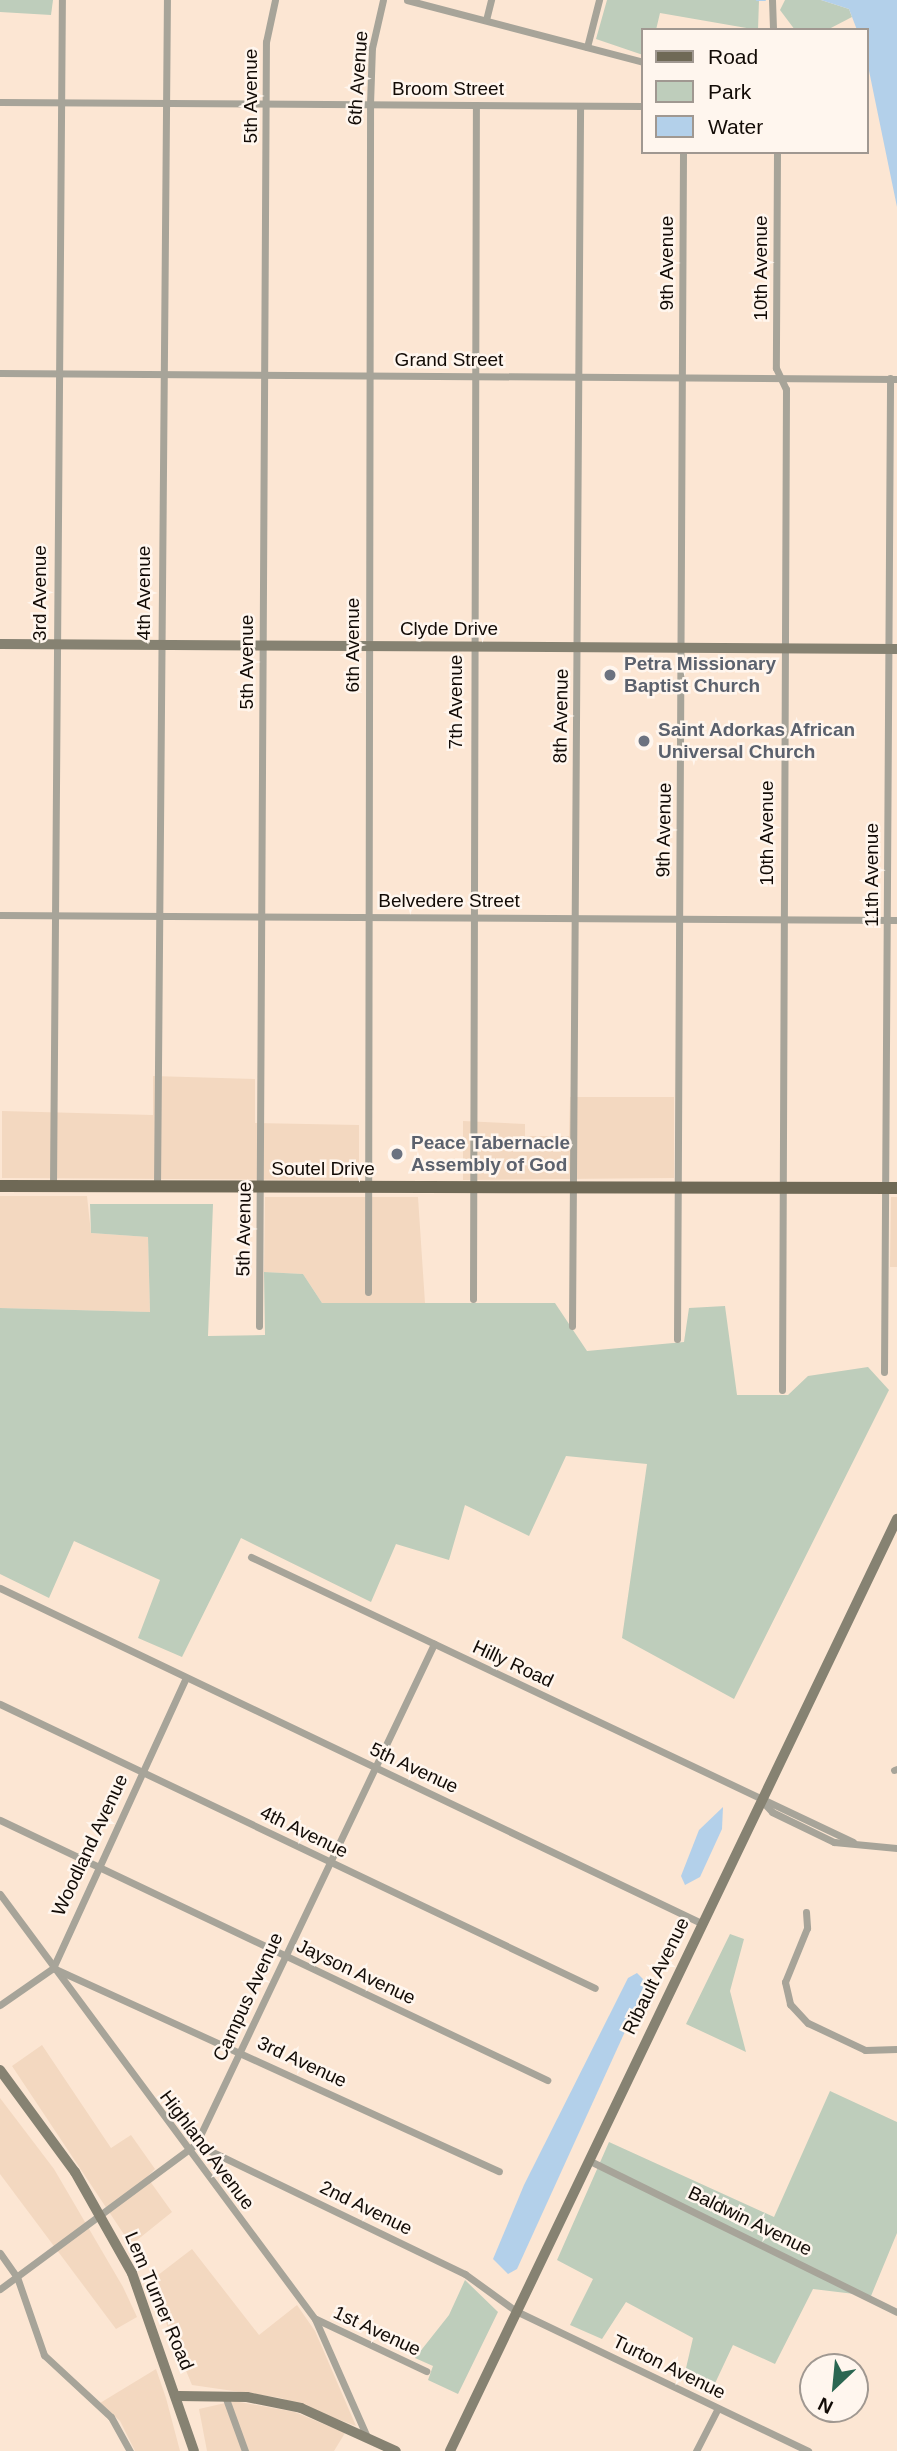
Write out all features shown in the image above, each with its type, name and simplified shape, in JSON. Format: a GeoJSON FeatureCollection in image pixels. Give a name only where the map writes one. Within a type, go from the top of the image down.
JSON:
{"type":"FeatureCollection","features":[{"type":"Feature","properties":{"kind":"main road","name":"Soutel Drive"},"geometry":{"type":"LineString","coordinates":[[0,1186],[892,1188]]}},
{"type":"Feature","properties":{"kind":"street","name":"3rd Avenue"},"geometry":{"type":"LineString","coordinates":[[53,1186],[59,102],[62,0]]}},
{"type":"Feature","properties":{"kind":"street","name":"4th Avenue"},"geometry":{"type":"LineString","coordinates":[[157,1187],[162,103],[167,0]]}},
{"type":"Feature","properties":{"kind":"street","name":"5th Avenue"},"geometry":{"type":"LineString","coordinates":[[259,1326],[266,42],[275,0]]}},
{"type":"Feature","properties":{"kind":"street","name":"6th Avenue"},"geometry":{"type":"LineString","coordinates":[[368,1292],[366,1188],[370,104],[372,48],[383,0]]}},
{"type":"Feature","properties":{"kind":"street"},"geometry":{"type":"LineString","coordinates":[[407,0],[642,62]]}},
{"type":"Feature","properties":{"kind":"street"},"geometry":{"type":"LineString","coordinates":[[486,20],[491,0]]}},
{"type":"Feature","properties":{"kind":"street"},"geometry":{"type":"LineString","coordinates":[[586,47],[599,0]]}},
{"type":"Feature","properties":{"kind":"street"},"geometry":{"type":"LineString","coordinates":[[772,0],[773,28]]}},
{"type":"Feature","properties":{"kind":"street","name":"Broom Street"},"geometry":{"type":"LineString","coordinates":[[0,102],[642,106]]}},
{"type":"Feature","properties":{"kind":"street","name":"7th Avenue"},"geometry":{"type":"LineString","coordinates":[[473,1298],[470,1188],[476,105]]}},
{"type":"Feature","properties":{"kind":"street","name":"8th Avenue"},"geometry":{"type":"LineString","coordinates":[[572,1326],[580,106]]}},
{"type":"Feature","properties":{"kind":"street","name":"9th Avenue"},"geometry":{"type":"LineString","coordinates":[[677,1339],[683,154]]}},
{"type":"Feature","properties":{"kind":"street","name":"10th Avenue"},"geometry":{"type":"LineString","coordinates":[[777,154],[781,378],[786,389],[782,1390]]}},
{"type":"Feature","properties":{"kind":"street","name":"Grand Street"},"geometry":{"type":"LineString","coordinates":[[0,373],[894,379]]}},
{"type":"Feature","properties":{"kind":"street","name":"11th Avenue"},"geometry":{"type":"LineString","coordinates":[[884,1372],[892,1188],[888,920],[894,379]]}},
{"type":"Feature","properties":{"kind":"street","name":"Clyde Drive"},"geometry":{"type":"LineString","coordinates":[[0,644],[893,649]]}},
{"type":"Feature","properties":{"kind":"street","name":"Belvedere Street"},"geometry":{"type":"LineString","coordinates":[[0,915],[897,920]]}},
{"type":"Feature","properties":{"kind":"street","name":"Ribault Avenue"},"geometry":{"type":"LineString","coordinates":[[450,2451],[587,2160],[897,1519]]}},
{"type":"Feature","properties":{"kind":"street","name":"Hilly Road"},"geometry":{"type":"LineString","coordinates":[[251,1558],[761,1800]]}},
{"type":"Feature","properties":{"kind":"street","name":"5th Avenue"},"geometry":{"type":"LineString","coordinates":[[0,1588],[701,1923]]}},
{"type":"Feature","properties":{"kind":"street","name":"Campus Avenue"},"geometry":{"type":"LineString","coordinates":[[0,2289],[196,2144],[434,1644]]}},
{"type":"Feature","properties":{"kind":"street","name":"Woodland Avenue"},"geometry":{"type":"LineString","coordinates":[[53,1968],[141,1771],[186,1678]]}},
{"type":"Feature","properties":{"kind":"street","name":"4th Avenue"},"geometry":{"type":"LineString","coordinates":[[0,1704],[595,1988]]}},
{"type":"Feature","properties":{"kind":"street"},"geometry":{"type":"LineString","coordinates":[[761,1800],[772,1812],[834,1842],[897,1848]]}},
{"type":"Feature","properties":{"kind":"street"},"geometry":{"type":"LineString","coordinates":[[761,1800],[776,1800],[853,1842]]}},
{"type":"Feature","properties":{"kind":"street","name":"Jayson Avenue"},"geometry":{"type":"LineString","coordinates":[[0,1820],[547,2080]]}},
{"type":"Feature","properties":{"kind":"street","name":"Highland Avenue"},"geometry":{"type":"LineString","coordinates":[[0,1894],[187,2151],[315,2319],[367,2437]]}},
{"type":"Feature","properties":{"kind":"street"},"geometry":{"type":"LineString","coordinates":[[806,1912],[807,1928],[785,1982],[790,2004],[808,2023],[865,2050],[897,2049]]}},
{"type":"Feature","properties":{"kind":"street","name":"3rd Avenue"},"geometry":{"type":"LineString","coordinates":[[53,1968],[240,2050],[499,2171]]}},
{"type":"Feature","properties":{"kind":"street"},"geometry":{"type":"LineString","coordinates":[[0,2005],[53,1968]]}},
{"type":"Feature","properties":{"kind":"street","name":"Lem Turner Road"},"geometry":{"type":"LineString","coordinates":[[0,2070],[100,2214],[132,2273],[179,2396],[194,2451]]}},
{"type":"Feature","properties":{"kind":"street","name":"2nd Avenue"},"geometry":{"type":"LineString","coordinates":[[196,2144],[465,2274],[516,2311]]}},
{"type":"Feature","properties":{"kind":"street","name":"Baldwin Avenue"},"geometry":{"type":"LineString","coordinates":[[587,2160],[897,2312]]}},
{"type":"Feature","properties":{"kind":"street"},"geometry":{"type":"LineString","coordinates":[[0,2253],[17,2277],[44,2355],[111,2417],[130,2451]]}},
{"type":"Feature","properties":{"kind":"street","name":"Turton Avenue"},"geometry":{"type":"LineString","coordinates":[[516,2311],[808,2451]]}},
{"type":"Feature","properties":{"kind":"street","name":"1st Avenue"},"geometry":{"type":"LineString","coordinates":[[315,2319],[426,2371]]}},
{"type":"Feature","properties":{"kind":"street"},"geometry":{"type":"LineString","coordinates":[[179,2396],[225,2396],[301,2408],[396,2451]]}},
{"type":"Feature","properties":{"kind":"street"},"geometry":{"type":"LineString","coordinates":[[225,2396],[245,2451]]}},
{"type":"Feature","properties":{"kind":"street"},"geometry":{"type":"LineString","coordinates":[[696,2451],[718,2408]]}},
{"type":"Feature","properties":{"kind":"shaded area"},"geometry":{"type":"Polygon","coordinates":[[[153,1076],[255,1079],[255,1123],[359,1125],[359,1180],[2,1178],[2,1111],[153,1115],[153,1076]]]}},
{"type":"Feature","properties":{"kind":"shaded area"},"geometry":{"type":"Polygon","coordinates":[[[570,1097],[674,1097],[674,1178],[463,1180],[463,1121],[525,1124],[525,1136],[569,1136],[570,1097]]]}},
{"type":"Feature","properties":{"kind":"shaded area"},"geometry":{"type":"Polygon","coordinates":[[[0,1196],[87,1196],[91,1233],[148,1237],[150,1312],[0,1308],[0,1196]]]}},
{"type":"Feature","properties":{"kind":"shaded area"},"geometry":{"type":"Polygon","coordinates":[[[265,1197],[418,1197],[425,1303],[322,1303],[303,1274],[264,1272],[265,1197]]]}},
{"type":"Feature","properties":{"kind":"shaded area"},"geometry":{"type":"Polygon","coordinates":[[[891,1197],[897,1197],[897,1267],[890,1267],[891,1197]]]}},
{"type":"Feature","properties":{"kind":"shaded area"},"geometry":{"type":"Polygon","coordinates":[[[42,2045],[111,2148],[131,2135],[155,2169],[147,2177],[172,2212],[131,2245],[12,2066],[42,2045]]]}},
{"type":"Feature","properties":{"kind":"shaded area"},"geometry":{"type":"Polygon","coordinates":[[[0,2098],[54,2169],[123,2287],[137,2317],[116,2329],[0,2174],[0,2098]]]}},
{"type":"Feature","properties":{"kind":"shaded area"},"geometry":{"type":"Polygon","coordinates":[[[192,2249],[259,2335],[297,2305],[315,2331],[356,2426],[281,2398],[192,2385],[149,2282],[192,2249]]]}},
{"type":"Feature","properties":{"kind":"shaded area"},"geometry":{"type":"Polygon","coordinates":[[[156,2369],[180,2451],[135,2451],[120,2421],[100,2403],[156,2369]]]}},
{"type":"Feature","properties":{"kind":"shaded area"},"geometry":{"type":"Polygon","coordinates":[[[234,2401],[295,2412],[345,2433],[334,2451],[207,2451],[199,2409],[234,2401]]]}},
{"type":"Feature","properties":{"kind":"green space"},"geometry":{"type":"Polygon","coordinates":[[[0,0],[53,0],[51,15],[0,12],[0,0]]]}},
{"type":"Feature","properties":{"kind":"green space"},"geometry":{"type":"Polygon","coordinates":[[[607,0],[759,0],[758,28],[660,13],[656,28],[642,28],[642,55],[596,39],[607,0]]]}},
{"type":"Feature","properties":{"kind":"green space"},"geometry":{"type":"Polygon","coordinates":[[[785,0],[821,0],[849,9],[852,17],[831,28],[794,28],[780,10],[785,0]]]}},
{"type":"Feature","properties":{"kind":"green space"},"geometry":{"type":"Polygon","coordinates":[[[90,1204],[213,1204],[208,1336],[265,1335],[264,1272],[303,1274],[322,1303],[555,1303],[587,1351],[684,1342],[689,1308],[725,1306],[737,1395],[788,1395],[808,1376],[868,1367],[889,1390],[734,1699],[622,1638],[647,1464],[566,1456],[529,1536],[465,1505],[449,1560],[396,1544],[371,1602],[241,1538],[182,1657],[138,1638],[160,1580],[74,1541],[49,1598],[0,1574],[0,1308],[150,1312],[148,1237],[91,1233],[90,1204]]]}},
{"type":"Feature","properties":{"kind":"green space"},"geometry":{"type":"Polygon","coordinates":[[[730,1934],[744,1939],[730,1991],[746,2052],[686,2024],[730,1934]]]}},
{"type":"Feature","properties":{"kind":"green space"},"geometry":{"type":"Polygon","coordinates":[[[830,2091],[897,2122],[897,2233],[871,2296],[813,2289],[775,2364],[733,2345],[710,2394],[683,2381],[693,2338],[626,2302],[602,2339],[570,2325],[593,2279],[557,2260],[609,2142],[774,2217],[830,2091]]]}},
{"type":"Feature","properties":{"kind":"green space"},"geometry":{"type":"Polygon","coordinates":[[[465,2280],[498,2312],[458,2394],[428,2380],[433,2366],[415,2358],[449,2315],[465,2280]]]}},
{"type":"Feature","properties":{"kind":"water"},"geometry":{"type":"Polygon","coordinates":[[[821,0],[897,0],[897,207],[869,71],[869,28],[856,28],[849,9],[821,0]]]}},
{"type":"Feature","properties":{"kind":"water"},"geometry":{"type":"Polygon","coordinates":[[[723,1807],[722,1829],[700,1877],[685,1885],[681,1876],[699,1830],[723,1807]]]}},
{"type":"Feature","properties":{"kind":"water"},"geometry":{"type":"Polygon","coordinates":[[[637,1973],[644,1980],[643,1992],[517,2269],[508,2274],[493,2259],[524,2185],[628,1978],[637,1973]]]}},
{"type":"Feature","properties":{"kind":"waterway"},"geometry":{"type":"LineString","coordinates":[[757,0],[765,0]]}},
{"type":"Feature","properties":{"kind":"place","name":"Petra Missionary Baptist Church"},"geometry":{"type":"Point","coordinates":[610,675]}},
{"type":"Feature","properties":{"kind":"place","name":"Saint Adorkas African Universal Church"},"geometry":{"type":"Point","coordinates":[644,741]}},
{"type":"Feature","properties":{"kind":"place","name":"Peace Tabernacle Assembly of God"},"geometry":{"type":"Point","coordinates":[397,1154]}}]}
